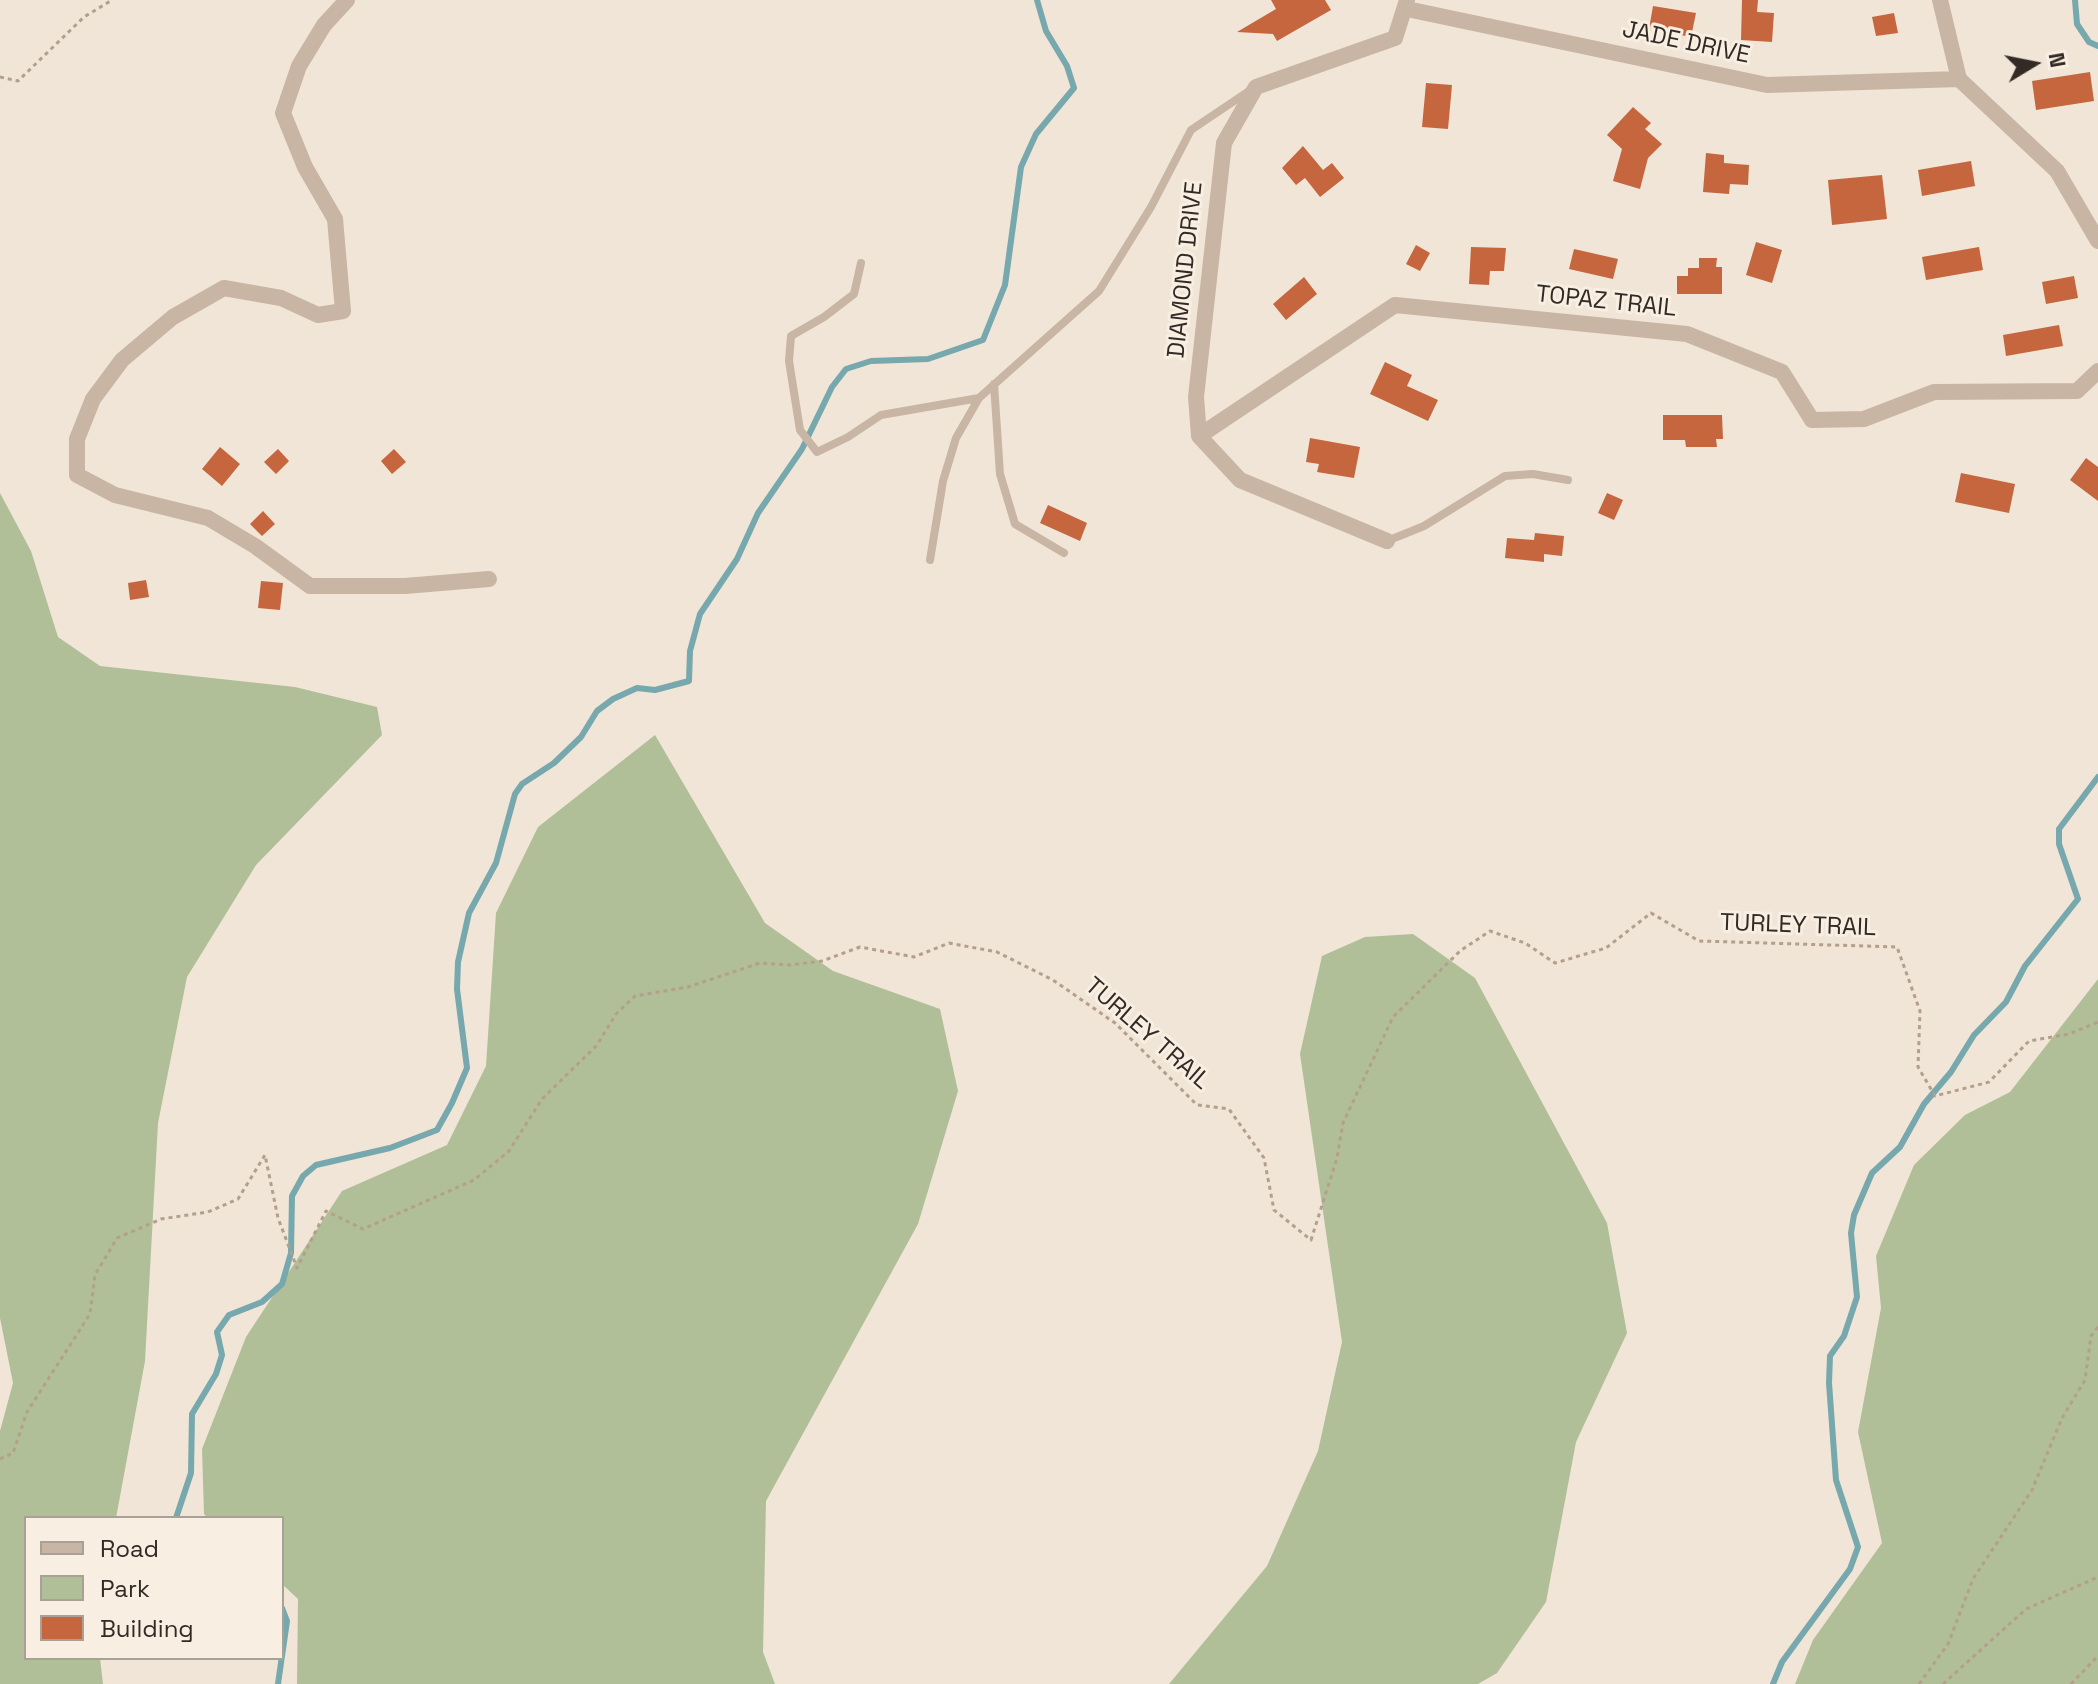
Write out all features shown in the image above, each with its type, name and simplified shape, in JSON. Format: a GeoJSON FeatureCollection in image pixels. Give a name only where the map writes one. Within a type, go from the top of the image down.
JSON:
{"type":"FeatureCollection","features":[{"type":"Feature","properties":{"kind":"street"},"geometry":{"type":"LineString","coordinates":[[347,0],[324,25],[299,66],[283,113],[305,167],[335,219],[343,311],[318,315],[281,298],[224,288],[173,317],[122,360],[93,399],[77,439],[77,475],[115,495],[208,518],[255,546],[310,586],[405,586],[489,579]]}},
{"type":"Feature","properties":{"kind":"street"},"geometry":{"type":"LineString","coordinates":[[1940,0],[1959,79],[2057,171],[2098,241]]}},
{"type":"Feature","properties":{"kind":"street"},"geometry":{"type":"LineString","coordinates":[[1256,87],[1395,38],[1407,5]]}},
{"type":"Feature","properties":{"kind":"street","name":"JADE DRIVE"},"geometry":{"type":"LineString","coordinates":[[1407,5],[1767,85],[1959,79]]}},
{"type":"Feature","properties":{"kind":"street","name":"DIAMOND DRIVE"},"geometry":{"type":"LineString","coordinates":[[1199,436],[1196,397],[1224,143],[1256,87]]}},
{"type":"Feature","properties":{"kind":"street","name":"TOPAZ TRAIL"},"geometry":{"type":"LineString","coordinates":[[1199,436],[1395,305],[1687,334],[1782,372],[1812,420],[1864,419],[1934,392],[2077,391],[2098,371]]}},
{"type":"Feature","properties":{"kind":"street"},"geometry":{"type":"LineString","coordinates":[[1199,436],[1240,480],[1387,541]]}},
{"type":"Feature","properties":{"kind":"lane"},"geometry":{"type":"LineString","coordinates":[[930,560],[943,481],[956,438],[979,398],[1099,291],[1151,207],[1191,130],[1256,87]]}},
{"type":"Feature","properties":{"kind":"lane"},"geometry":{"type":"LineString","coordinates":[[861,263],[854,294],[824,317],[791,336],[789,361],[800,430],[817,452],[848,437],[881,415],[979,398]]}},
{"type":"Feature","properties":{"kind":"lane"},"geometry":{"type":"LineString","coordinates":[[994,384],[1000,474],[1015,524],[1064,553]]}},
{"type":"Feature","properties":{"kind":"lane"},"geometry":{"type":"LineString","coordinates":[[1387,541],[1424,526],[1505,476],[1533,474],[1568,480]]}},
{"type":"Feature","properties":{"kind":"path"},"geometry":{"type":"LineString","coordinates":[[0,77],[18,81],[84,17],[112,0]]}},
{"type":"Feature","properties":{"kind":"path","name":"TURLEY TRAIL"},"geometry":{"type":"LineString","coordinates":[[0,1459],[13,1453],[27,1412],[90,1314],[95,1275],[117,1238],[161,1219],[208,1212],[238,1199],[265,1155],[278,1218],[297,1268],[326,1211],[363,1229],[474,1180],[509,1151],[542,1099],[597,1045],[616,1014],[635,996],[688,987],[760,963],[790,965],[822,961],[860,947],[914,957],[949,943],[997,952],[1053,980],[1115,1023],[1197,1105],[1229,1109],[1264,1158],[1274,1210],[1311,1240],[1337,1158],[1343,1123],[1393,1017],[1460,951],[1490,931],[1525,943],[1555,963],[1606,948],[1651,913],[1699,941],[1897,947],[1920,1011],[1918,1067],[1935,1096],[1989,1082],[2029,1041],[2069,1034],[2098,1022]]}},
{"type":"Feature","properties":{"kind":"path"},"geometry":{"type":"LineString","coordinates":[[1919,1684],[1948,1644],[1973,1579],[2032,1490],[2062,1418],[2085,1380],[2091,1336],[2098,1327]]}},
{"type":"Feature","properties":{"kind":"path"},"geometry":{"type":"LineString","coordinates":[[1943,1684],[2026,1609],[2098,1577]]}},
{"type":"Feature","properties":{"kind":"path"},"geometry":{"type":"LineString","coordinates":[[2071,1684],[2098,1656]]}},
{"type":"Feature","properties":{"kind":"green space"},"geometry":{"type":"Polygon","coordinates":[[[0,493],[31,551],[58,637],[100,666],[295,687],[377,707],[382,735],[256,865],[187,977],[158,1123],[145,1361],[116,1516],[24,1516],[24,1660],[100,1660],[103,1684],[0,1684],[0,1431],[13,1383],[0,1318],[0,493]]]}},
{"type":"Feature","properties":{"kind":"green space"},"geometry":{"type":"Polygon","coordinates":[[[655,735],[765,923],[833,971],[940,1009],[958,1091],[918,1224],[766,1501],[763,1652],[775,1684],[297,1684],[298,1599],[284,1586],[284,1516],[206,1516],[202,1449],[246,1337],[342,1191],[447,1145],[486,1066],[496,913],[538,827],[655,735]]]}},
{"type":"Feature","properties":{"kind":"green space"},"geometry":{"type":"Polygon","coordinates":[[[1413,934],[1475,978],[1607,1223],[1627,1333],[1576,1442],[1546,1602],[1497,1673],[1478,1684],[1169,1684],[1267,1566],[1318,1451],[1342,1342],[1300,1054],[1322,956],[1365,937],[1413,934]]]}},
{"type":"Feature","properties":{"kind":"green space"},"geometry":{"type":"Polygon","coordinates":[[[2098,979],[2098,1684],[1795,1684],[1813,1640],[1882,1543],[1858,1432],[1881,1308],[1876,1256],[1914,1165],[1965,1115],[2010,1092],[2098,979]]]}},
{"type":"Feature","properties":{"kind":"building"},"geometry":{"type":"Polygon","coordinates":[[[1271,0],[1325,0],[1331,10],[1277,41],[1273,34],[1237,32],[1276,9],[1271,0]]]}},
{"type":"Feature","properties":{"kind":"building"},"geometry":{"type":"Polygon","coordinates":[[[1742,0],[1758,0],[1757,12],[1774,13],[1772,42],[1741,40],[1742,0]]]}},
{"type":"Feature","properties":{"kind":"building"},"geometry":{"type":"Polygon","coordinates":[[[1653,6],[1696,13],[1691,37],[1649,29],[1653,6]]]}},
{"type":"Feature","properties":{"kind":"building"},"geometry":{"type":"Polygon","coordinates":[[[1894,13],[1898,33],[1876,36],[1872,17],[1894,13]]]}},
{"type":"Feature","properties":{"kind":"building"},"geometry":{"type":"Polygon","coordinates":[[[2090,72],[2094,101],[2036,110],[2032,81],[2090,72]]]}},
{"type":"Feature","properties":{"kind":"building"},"geometry":{"type":"Polygon","coordinates":[[[1426,83],[1452,85],[1448,129],[1422,127],[1426,83]]]}},
{"type":"Feature","properties":{"kind":"building"},"geometry":{"type":"Polygon","coordinates":[[[1633,107],[1651,123],[1645,129],[1662,144],[1648,158],[1640,189],[1613,181],[1622,149],[1607,135],[1633,107]]]}},
{"type":"Feature","properties":{"kind":"building"},"geometry":{"type":"Polygon","coordinates":[[[1303,146],[1323,170],[1332,163],[1344,178],[1320,197],[1305,178],[1296,185],[1282,168],[1303,146]]]}},
{"type":"Feature","properties":{"kind":"building"},"geometry":{"type":"Polygon","coordinates":[[[1706,153],[1724,155],[1724,163],[1749,165],[1748,185],[1730,184],[1729,194],[1703,192],[1706,153]]]}},
{"type":"Feature","properties":{"kind":"building"},"geometry":{"type":"Polygon","coordinates":[[[1971,161],[1975,186],[1922,196],[1918,170],[1971,161]]]}},
{"type":"Feature","properties":{"kind":"building"},"geometry":{"type":"Polygon","coordinates":[[[1882,175],[1887,219],[1832,225],[1828,180],[1882,175]]]}},
{"type":"Feature","properties":{"kind":"building"},"geometry":{"type":"Polygon","coordinates":[[[1756,242],[1782,250],[1772,283],[1746,275],[1756,242]]]}},
{"type":"Feature","properties":{"kind":"building"},"geometry":{"type":"Polygon","coordinates":[[[1416,245],[1430,253],[1420,271],[1406,264],[1416,245]]]}},
{"type":"Feature","properties":{"kind":"building"},"geometry":{"type":"Polygon","coordinates":[[[1471,247],[1506,248],[1504,271],[1490,271],[1489,285],[1469,284],[1471,247]]]}},
{"type":"Feature","properties":{"kind":"building"},"geometry":{"type":"Polygon","coordinates":[[[1979,247],[1983,270],[1926,280],[1922,257],[1979,247]]]}},
{"type":"Feature","properties":{"kind":"building"},"geometry":{"type":"Polygon","coordinates":[[[1574,249],[1618,259],[1613,279],[1569,269],[1574,249]]]}},
{"type":"Feature","properties":{"kind":"building"},"geometry":{"type":"Polygon","coordinates":[[[1699,258],[1717,258],[1716,267],[1722,267],[1722,294],[1677,294],[1677,276],[1688,276],[1688,268],[1699,268],[1699,258]]]}},
{"type":"Feature","properties":{"kind":"building"},"geometry":{"type":"Polygon","coordinates":[[[2074,276],[2078,298],[2046,304],[2042,282],[2074,276]]]}},
{"type":"Feature","properties":{"kind":"building"},"geometry":{"type":"Polygon","coordinates":[[[1304,277],[1317,294],[1286,320],[1273,304],[1304,277]]]}},
{"type":"Feature","properties":{"kind":"building"},"geometry":{"type":"Polygon","coordinates":[[[2059,325],[2063,346],[2006,356],[2003,335],[2059,325]]]}},
{"type":"Feature","properties":{"kind":"building"},"geometry":{"type":"Polygon","coordinates":[[[1385,362],[1412,375],[1407,386],[1438,400],[1428,421],[1370,394],[1385,362]]]}},
{"type":"Feature","properties":{"kind":"building"},"geometry":{"type":"Polygon","coordinates":[[[1663,415],[1722,415],[1723,439],[1716,439],[1717,447],[1686,447],[1685,440],[1663,440],[1663,415]]]}},
{"type":"Feature","properties":{"kind":"building"},"geometry":{"type":"Polygon","coordinates":[[[1310,438],[1360,447],[1354,478],[1317,472],[1319,464],[1306,462],[1310,438]]]}},
{"type":"Feature","properties":{"kind":"building"},"geometry":{"type":"Polygon","coordinates":[[[220,447],[240,464],[222,486],[202,469],[220,447]]]}},
{"type":"Feature","properties":{"kind":"building"},"geometry":{"type":"Polygon","coordinates":[[[278,449],[289,461],[276,474],[264,462],[278,449]]]}},
{"type":"Feature","properties":{"kind":"building"},"geometry":{"type":"Polygon","coordinates":[[[394,449],[406,462],[392,474],[381,461],[394,449]]]}},
{"type":"Feature","properties":{"kind":"building"},"geometry":{"type":"Polygon","coordinates":[[[2086,458],[2098,467],[2098,501],[2070,480],[2086,458]]]}},
{"type":"Feature","properties":{"kind":"building"},"geometry":{"type":"Polygon","coordinates":[[[1961,473],[2015,484],[2009,513],[1955,502],[1961,473]]]}},
{"type":"Feature","properties":{"kind":"building"},"geometry":{"type":"Polygon","coordinates":[[[1607,493],[1623,500],[1614,520],[1598,513],[1607,493]]]}},
{"type":"Feature","properties":{"kind":"building"},"geometry":{"type":"Polygon","coordinates":[[[1048,505],[1087,523],[1080,541],[1040,523],[1048,505]]]}},
{"type":"Feature","properties":{"kind":"building"},"geometry":{"type":"Polygon","coordinates":[[[263,511],[275,524],[262,536],[250,524],[263,511]]]}},
{"type":"Feature","properties":{"kind":"building"},"geometry":{"type":"Polygon","coordinates":[[[1535,533],[1564,536],[1562,556],[1544,554],[1544,562],[1505,558],[1507,538],[1534,540],[1535,533]]]}},
{"type":"Feature","properties":{"kind":"building"},"geometry":{"type":"Polygon","coordinates":[[[146,580],[149,597],[130,600],[128,583],[146,580]]]}},
{"type":"Feature","properties":{"kind":"building"},"geometry":{"type":"Polygon","coordinates":[[[261,581],[283,583],[280,610],[258,608],[261,581]]]}},
{"type":"Feature","properties":{"kind":"waterway"},"geometry":{"type":"LineString","coordinates":[[177,1516],[191,1473],[192,1414],[216,1374],[222,1355],[217,1332],[229,1315],[262,1302],[282,1284],[291,1253],[292,1196],[303,1176],[316,1165],[390,1148],[437,1130],[452,1103],[467,1068],[457,989],[458,962],[469,913],[496,863],[515,794],[522,784],[554,763],[581,737],[597,711],[613,699],[637,688],[655,690],[689,681],[690,651],[700,614],[737,559],[758,513],[802,449],[832,387],[846,369],[871,361],[928,359],[983,340],[1005,285],[1021,167],[1036,134],[1074,88],[1067,66],[1046,31],[1037,0]]}},
{"type":"Feature","properties":{"kind":"waterway"},"geometry":{"type":"LineString","coordinates":[[2075,0],[2077,24],[2089,42],[2098,46]]}},
{"type":"Feature","properties":{"kind":"waterway"},"geometry":{"type":"LineString","coordinates":[[1773,1684],[1782,1662],[1850,1569],[1858,1547],[1836,1480],[1829,1383],[1830,1356],[1844,1336],[1857,1297],[1851,1233],[1854,1215],[1872,1173],[1900,1147],[1924,1104],[1951,1072],[1974,1035],[2006,1002],[2025,966],[2078,899],[2059,844],[2059,829],[2098,777]]}},
{"type":"Feature","properties":{"kind":"waterway"},"geometry":{"type":"LineString","coordinates":[[284,1613],[287,1621],[284,1642]]}},
{"type":"Feature","properties":{"kind":"waterway"},"geometry":{"type":"LineString","coordinates":[[278,1684],[281,1660]]}}]}
